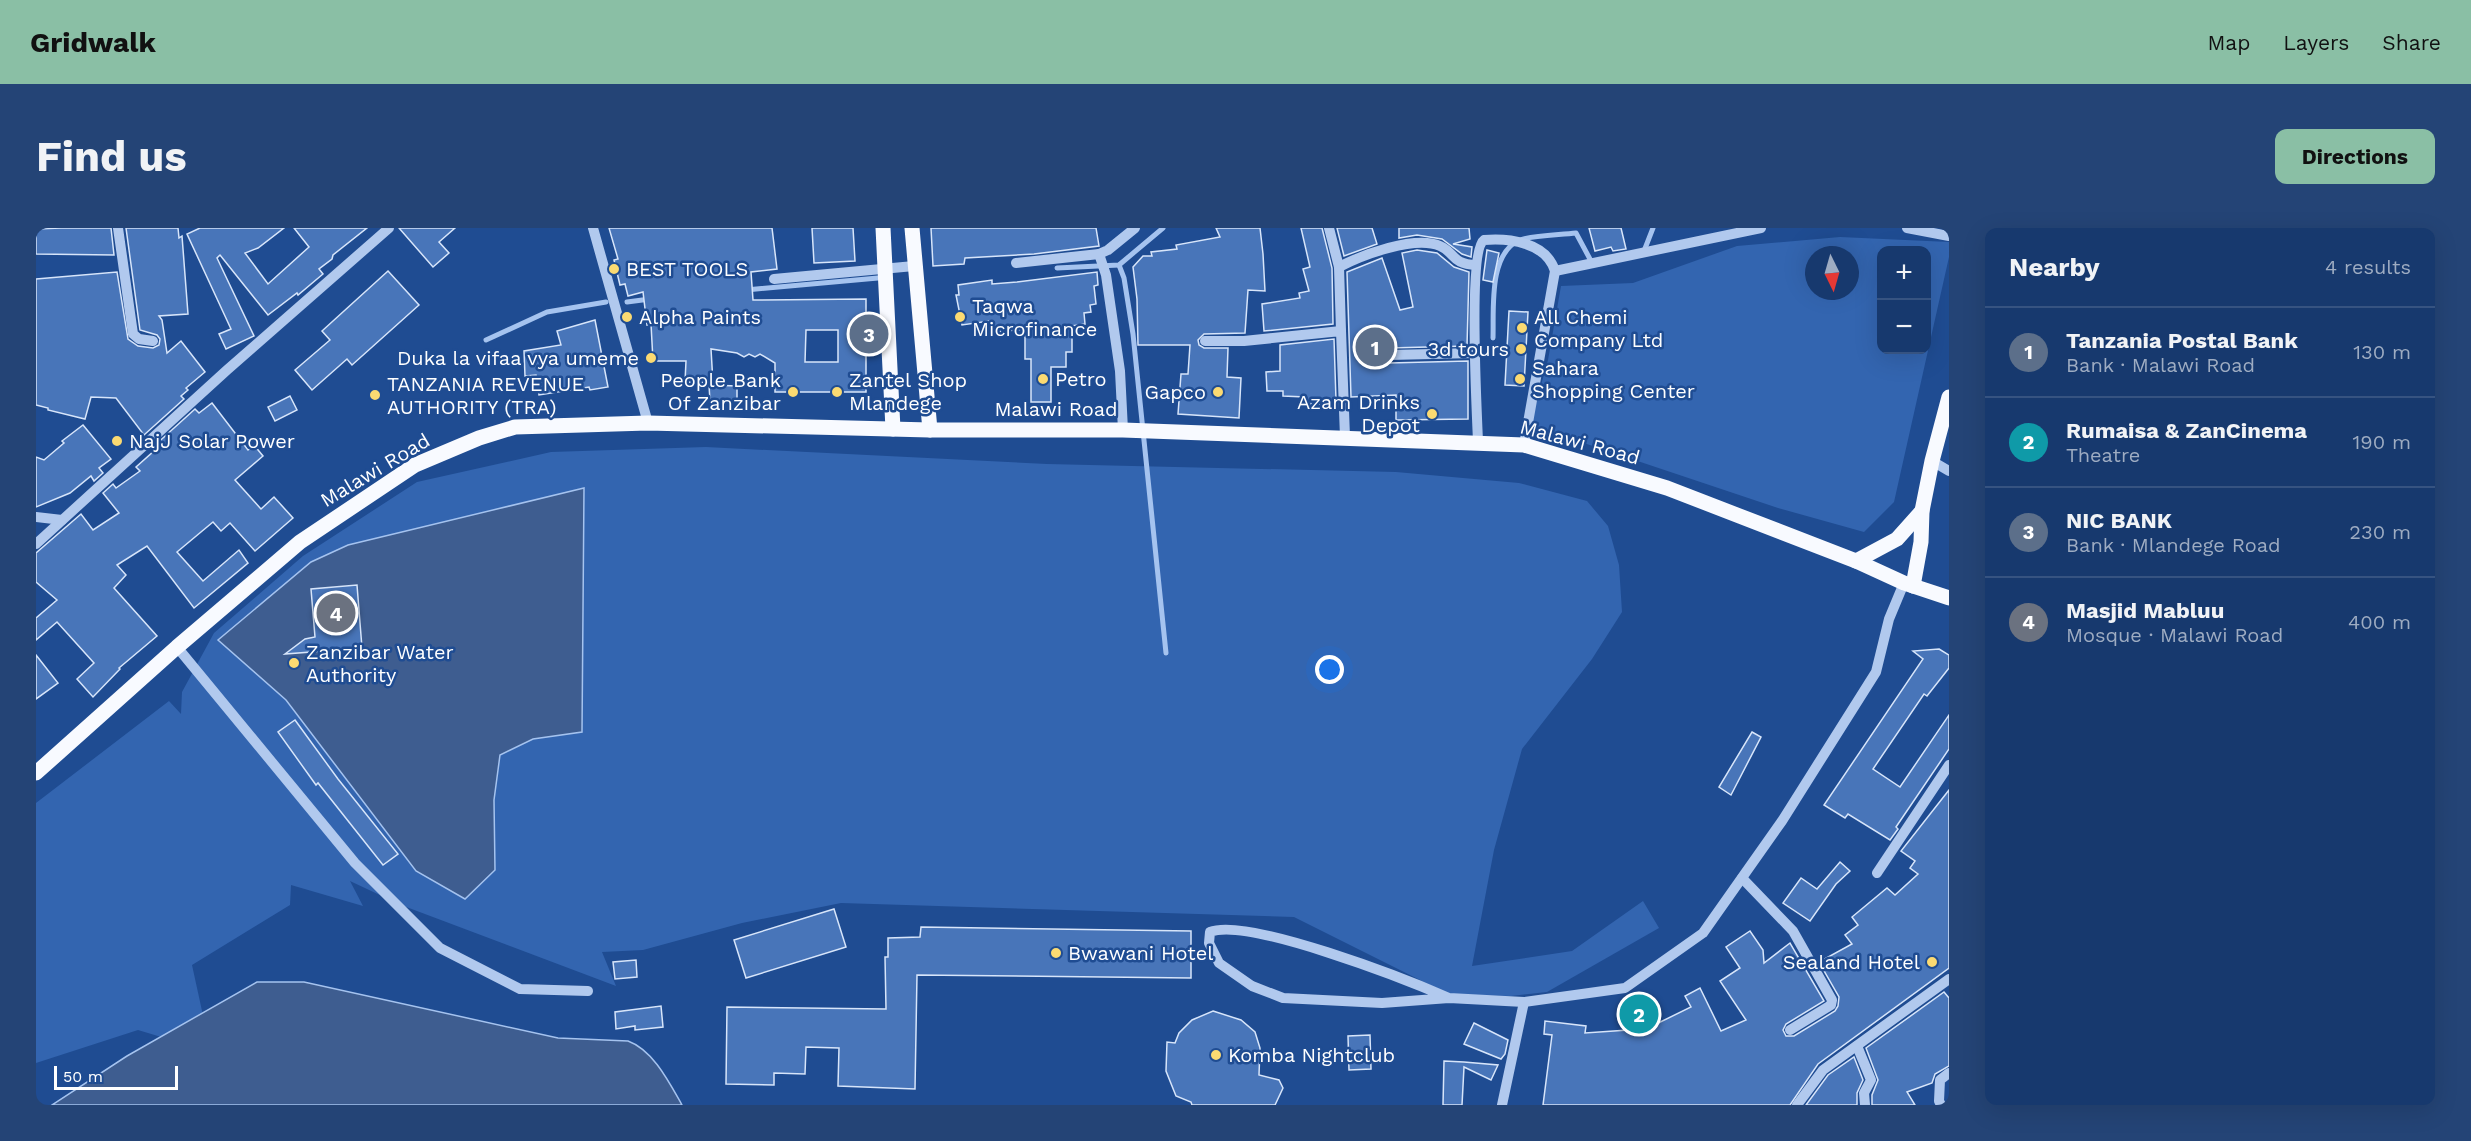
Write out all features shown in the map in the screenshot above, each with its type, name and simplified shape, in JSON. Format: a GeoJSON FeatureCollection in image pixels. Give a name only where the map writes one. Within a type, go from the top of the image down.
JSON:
{"type":"FeatureCollection","features":[{"type":"Feature","properties":{"kind":"main road"},"geometry":{"type":"LineString","coordinates":[[883,228],[893,429]]}},
{"type":"Feature","properties":{"kind":"main road"},"geometry":{"type":"LineString","coordinates":[[912,228],[930,430]]}},
{"type":"Feature","properties":{"kind":"main road"},"geometry":{"type":"LineString","coordinates":[[1909,584],[1921,542],[1922,511],[1932,461],[1949,397]]}},
{"type":"Feature","properties":{"kind":"main road","name":"Malawi Road"},"geometry":{"type":"LineString","coordinates":[[36,773],[177,647],[300,542],[415,465],[479,438],[515,427],[648,423],[930,430],[1123,430],[1524,445],[1667,488],[1949,598]]}},
{"type":"Feature","properties":{"kind":"main road"},"geometry":{"type":"LineString","coordinates":[[1856,561],[1898,539],[1922,511]]}},
{"type":"Feature","properties":{"kind":"street"},"geometry":{"type":"LineString","coordinates":[[118,228],[133,334],[139,339],[153,341]]}},
{"type":"Feature","properties":{"kind":"street"},"geometry":{"type":"LineString","coordinates":[[36,544],[227,370],[389,228]]}},
{"type":"Feature","properties":{"kind":"street"},"geometry":{"type":"LineString","coordinates":[[593,228],[648,423]]}},
{"type":"Feature","properties":{"kind":"street"},"geometry":{"type":"LineString","coordinates":[[1016,263],[1101,257],[1135,228]]}},
{"type":"Feature","properties":{"kind":"street"},"geometry":{"type":"LineString","coordinates":[[1329,228],[1339,267],[1345,437]]}},
{"type":"Feature","properties":{"kind":"street"},"geometry":{"type":"LineString","coordinates":[[1555,271],[1761,228]]}},
{"type":"Feature","properties":{"kind":"street"},"geometry":{"type":"LineString","coordinates":[[1907,228],[1949,236]]}},
{"type":"Feature","properties":{"kind":"street"},"geometry":{"type":"LineString","coordinates":[[1478,442],[1475,353],[1476,265],[1481,242],[1508,240],[1528,244],[1548,257],[1555,271],[1524,445]]}},
{"type":"Feature","properties":{"kind":"street"},"geometry":{"type":"LineString","coordinates":[[1339,267],[1372,252],[1405,244],[1440,246],[1462,264],[1476,265]]}},
{"type":"Feature","properties":{"kind":"street"},"geometry":{"type":"LineString","coordinates":[[1101,257],[1106,275],[1120,371],[1123,430]]}},
{"type":"Feature","properties":{"kind":"street"},"geometry":{"type":"LineString","coordinates":[[774,279],[914,266]]}},
{"type":"Feature","properties":{"kind":"street"},"geometry":{"type":"LineString","coordinates":[[1204,341],[1244,341],[1341,331]]}},
{"type":"Feature","properties":{"kind":"street"},"geometry":{"type":"LineString","coordinates":[[1389,355],[1475,353]]}},
{"type":"Feature","properties":{"kind":"street"},"geometry":{"type":"LineString","coordinates":[[1932,461],[1949,471]]}},
{"type":"Feature","properties":{"kind":"street"},"geometry":{"type":"LineString","coordinates":[[36,517],[62,520]]}},
{"type":"Feature","properties":{"kind":"street"},"geometry":{"type":"LineString","coordinates":[[1449,998],[1414,983],[1268,934],[1226,928],[1210,932],[1209,943],[1219,963],[1252,986],[1283,998],[1382,1004],[1449,998],[1524,1002],[1625,988],[1703,933],[1742,878],[1782,821],[1876,672],[1889,619],[1909,584]]}},
{"type":"Feature","properties":{"kind":"street"},"geometry":{"type":"LineString","coordinates":[[177,647],[355,863],[440,948],[520,989],[588,991]]}},
{"type":"Feature","properties":{"kind":"street"},"geometry":{"type":"LineString","coordinates":[[1877,873],[1949,765]]}},
{"type":"Feature","properties":{"kind":"street"},"geometry":{"type":"LineString","coordinates":[[1742,878],[1793,931],[1832,1000],[1831,1005],[1791,1030]]}},
{"type":"Feature","properties":{"kind":"street"},"geometry":{"type":"LineString","coordinates":[[1797,1105],[1823,1070],[1949,979]]}},
{"type":"Feature","properties":{"kind":"street"},"geometry":{"type":"LineString","coordinates":[[1502,1105],[1524,1002]]}},
{"type":"Feature","properties":{"kind":"street"},"geometry":{"type":"LineString","coordinates":[[1857,1046],[1871,1080],[1864,1094],[1865,1105]]}},
{"type":"Feature","properties":{"kind":"street"},"geometry":{"type":"LineString","coordinates":[[1941,1105],[1939,1101],[1940,1080],[1949,1073]]}},
{"type":"Feature","properties":{"kind":"shaded area"},"geometry":{"type":"Polygon","coordinates":[[[1840,237],[1949,242],[1949,257],[1931,337],[1931,246],[1877,246],[1877,354],[1927,354],[1894,502],[1864,532],[1778,508],[1530,425],[1548,360],[1561,286],[1633,283],[1737,246],[1840,237]]]}},
{"type":"Feature","properties":{"kind":"shaded area"},"geometry":{"type":"Polygon","coordinates":[[[706,447],[1047,464],[1396,472],[1519,483],[1587,501],[1608,526],[1619,565],[1622,612],[1592,659],[1522,749],[1494,850],[1472,966],[1572,951],[1643,901],[1659,928],[1547,992],[1511,996],[1450,995],[1294,917],[841,903],[742,923],[643,950],[602,952],[616,986],[401,905],[350,881],[363,906],[291,885],[290,905],[192,965],[211,1052],[138,1030],[36,1063],[36,803],[169,701],[181,714],[182,692],[214,633],[303,556],[417,482],[551,452],[706,447]]]}},
{"type":"Feature","properties":{"kind":"shaded area"},"geometry":{"type":"Polygon","coordinates":[[[584,488],[582,732],[533,739],[500,755],[494,800],[495,870],[465,899],[416,871],[286,700],[218,640],[311,562],[348,545],[584,488]]]}},
{"type":"Feature","properties":{"kind":"shaded area"},"geometry":{"type":"Polygon","coordinates":[[[257,982],[304,982],[558,1038],[628,1041],[637,1045],[653,1059],[682,1105],[52,1105],[127,1056],[257,982]]]}},
{"type":"Feature","properties":{"kind":"building"},"geometry":{"type":"Polygon","coordinates":[[[111,228],[114,255],[36,254],[36,229],[111,228]]]}},
{"type":"Feature","properties":{"kind":"building"},"geometry":{"type":"Polygon","coordinates":[[[126,228],[178,228],[179,238],[182,236],[188,314],[159,316],[162,320],[167,353],[181,341],[205,372],[186,388],[188,390],[181,396],[184,399],[144,435],[116,398],[91,397],[85,419],[36,405],[36,279],[117,272],[128,339],[138,346],[153,348],[159,345],[160,339],[157,335],[140,330],[126,228]]]}},
{"type":"Feature","properties":{"kind":"building"},"geometry":{"type":"Polygon","coordinates":[[[200,228],[284,228],[258,248],[245,253],[268,284],[309,247],[294,228],[367,228],[319,269],[323,274],[298,295],[297,293],[268,315],[220,255],[217,258],[254,336],[226,349],[219,334],[231,329],[187,234],[200,228]]]}},
{"type":"Feature","properties":{"kind":"building"},"geometry":{"type":"Polygon","coordinates":[[[399,228],[455,228],[439,242],[449,253],[433,267],[399,228]]]}},
{"type":"Feature","properties":{"kind":"building"},"geometry":{"type":"Polygon","coordinates":[[[609,228],[772,228],[777,269],[751,272],[753,300],[866,299],[866,392],[775,392],[775,363],[760,354],[755,357],[749,354],[744,357],[737,353],[711,349],[713,383],[685,382],[686,361],[653,361],[651,324],[647,325],[643,292],[628,296],[625,284],[620,285],[614,260],[618,259],[609,228]],[[806,330],[805,362],[838,362],[838,330],[806,330]]]}},
{"type":"Feature","properties":{"kind":"building"},"geometry":{"type":"Polygon","coordinates":[[[812,228],[853,228],[855,261],[814,263],[812,228]]]}},
{"type":"Feature","properties":{"kind":"building"},"geometry":{"type":"Polygon","coordinates":[[[931,228],[1096,228],[1099,246],[1034,254],[965,258],[964,264],[933,266],[931,228]]]}},
{"type":"Feature","properties":{"kind":"building"},"geometry":{"type":"Polygon","coordinates":[[[1216,228],[1260,228],[1265,291],[1248,290],[1245,333],[1204,334],[1198,340],[1199,345],[1204,348],[1228,348],[1227,377],[1241,378],[1239,418],[1178,414],[1181,374],[1188,374],[1190,345],[1138,345],[1137,299],[1133,267],[1143,256],[1152,256],[1151,252],[1177,249],[1176,245],[1220,237],[1216,228]]]}},
{"type":"Feature","properties":{"kind":"building"},"geometry":{"type":"Polygon","coordinates":[[[1301,228],[1322,228],[1332,268],[1333,324],[1264,331],[1262,304],[1300,298],[1299,293],[1309,291],[1303,269],[1310,267],[1301,228]]]}},
{"type":"Feature","properties":{"kind":"building"},"geometry":{"type":"Polygon","coordinates":[[[1337,228],[1372,228],[1377,244],[1344,256],[1337,228]]]}},
{"type":"Feature","properties":{"kind":"building"},"geometry":{"type":"Polygon","coordinates":[[[1399,228],[1469,228],[1470,239],[1453,244],[1472,247],[1471,257],[1462,254],[1442,239],[1417,235],[1399,238],[1399,228]]]}},
{"type":"Feature","properties":{"kind":"building"},"geometry":{"type":"Polygon","coordinates":[[[1589,228],[1621,228],[1626,249],[1613,251],[1611,247],[1595,251],[1589,228]]]}},
{"type":"Feature","properties":{"kind":"building"},"geometry":{"type":"Polygon","coordinates":[[[1417,250],[1437,253],[1454,267],[1469,272],[1467,346],[1389,348],[1383,351],[1382,358],[1389,363],[1468,361],[1468,419],[1396,420],[1396,395],[1351,397],[1347,272],[1382,258],[1400,310],[1413,307],[1402,253],[1417,250]]]}},
{"type":"Feature","properties":{"kind":"building"},"geometry":{"type":"Polygon","coordinates":[[[1487,250],[1499,253],[1493,282],[1483,280],[1487,250]]]}},
{"type":"Feature","properties":{"kind":"building"},"geometry":{"type":"Polygon","coordinates":[[[388,271],[419,305],[352,365],[347,359],[312,390],[295,370],[330,340],[322,331],[388,271]]]}},
{"type":"Feature","properties":{"kind":"building"},"geometry":{"type":"Polygon","coordinates":[[[1097,272],[1098,285],[1094,286],[1096,304],[1090,305],[1091,312],[1084,313],[1085,324],[1072,326],[1072,352],[1066,352],[1066,367],[1051,367],[1051,402],[1031,402],[1031,359],[1025,359],[1025,329],[991,333],[989,321],[962,325],[956,295],[959,295],[958,285],[992,280],[992,284],[1017,282],[1097,272]]]}},
{"type":"Feature","properties":{"kind":"building"},"geometry":{"type":"Polygon","coordinates":[[[1509,311],[1528,312],[1524,386],[1505,385],[1509,311]]]}},
{"type":"Feature","properties":{"kind":"building"},"geometry":{"type":"Polygon","coordinates":[[[595,320],[608,387],[590,390],[589,387],[539,395],[536,375],[525,376],[524,351],[561,345],[557,331],[595,320]]]}},
{"type":"Feature","properties":{"kind":"building"},"geometry":{"type":"Polygon","coordinates":[[[1334,339],[1336,400],[1319,399],[1319,404],[1305,404],[1305,397],[1283,396],[1283,391],[1267,391],[1266,372],[1280,371],[1280,345],[1334,339]]]}},
{"type":"Feature","properties":{"kind":"building"},"geometry":{"type":"Polygon","coordinates":[[[709,385],[737,386],[737,400],[710,401],[709,385]]]}},
{"type":"Feature","properties":{"kind":"building"},"geometry":{"type":"Polygon","coordinates":[[[290,396],[297,410],[275,421],[268,407],[290,396]]]}},
{"type":"Feature","properties":{"kind":"building"},"geometry":{"type":"Polygon","coordinates":[[[212,403],[248,450],[254,445],[263,456],[235,480],[261,509],[274,497],[293,518],[255,551],[230,523],[221,531],[213,522],[177,552],[203,581],[239,550],[248,563],[194,608],[147,546],[117,565],[126,575],[114,588],[157,636],[119,668],[93,697],[77,679],[94,663],[57,622],[36,640],[36,618],[57,600],[36,582],[36,553],[81,514],[93,530],[119,513],[103,493],[113,484],[116,488],[140,471],[136,467],[155,450],[153,447],[195,409],[199,413],[212,403]]]}},
{"type":"Feature","properties":{"kind":"building"},"geometry":{"type":"Polygon","coordinates":[[[83,425],[111,459],[99,468],[103,473],[94,481],[91,476],[70,493],[36,507],[36,457],[44,460],[64,443],[62,441],[83,425]]]}},
{"type":"Feature","properties":{"kind":"building"},"geometry":{"type":"Polygon","coordinates":[[[357,585],[362,648],[285,654],[305,639],[315,637],[311,589],[357,585]]]}},
{"type":"Feature","properties":{"kind":"building"},"geometry":{"type":"Polygon","coordinates":[[[1939,649],[1949,655],[1949,668],[1927,696],[1924,694],[1873,769],[1900,787],[1949,715],[1949,749],[1896,827],[1898,829],[1890,840],[1848,814],[1845,818],[1824,805],[1923,659],[1913,651],[1939,649]]]}},
{"type":"Feature","properties":{"kind":"building"},"geometry":{"type":"Polygon","coordinates":[[[36,655],[58,683],[36,699],[36,655]]]}},
{"type":"Feature","properties":{"kind":"building"},"geometry":{"type":"Polygon","coordinates":[[[295,720],[338,779],[398,854],[383,865],[318,783],[316,785],[278,732],[295,720]]]}},
{"type":"Feature","properties":{"kind":"building"},"geometry":{"type":"Polygon","coordinates":[[[1752,732],[1761,737],[1731,795],[1719,787],[1752,732]]]}},
{"type":"Feature","properties":{"kind":"building"},"geometry":{"type":"Polygon","coordinates":[[[1949,790],[1949,968],[1818,1064],[1790,1105],[1543,1105],[1552,1035],[1544,1034],[1545,1021],[1586,1026],[1585,1033],[1628,1030],[1620,1005],[1631,1000],[1646,1029],[1691,1007],[1685,996],[1700,988],[1721,1031],[1746,1020],[1720,981],[1740,968],[1726,947],[1750,931],[1763,950],[1764,963],[1790,943],[1824,1001],[1786,1024],[1783,1030],[1786,1036],[1794,1036],[1835,1011],[1839,997],[1819,962],[1852,944],[1845,935],[1858,925],[1852,917],[1887,888],[1895,895],[1918,874],[1910,868],[1915,861],[1901,851],[1949,790]]]}},
{"type":"Feature","properties":{"kind":"building"},"geometry":{"type":"Polygon","coordinates":[[[1840,862],[1850,871],[1836,884],[1810,921],[1783,903],[1801,878],[1817,889],[1840,862]]]}},
{"type":"Feature","properties":{"kind":"building"},"geometry":{"type":"Polygon","coordinates":[[[834,909],[846,947],[746,978],[734,940],[834,909]]]}},
{"type":"Feature","properties":{"kind":"building"},"geometry":{"type":"Polygon","coordinates":[[[921,927],[1191,931],[1191,978],[917,975],[915,1089],[838,1086],[839,1048],[806,1047],[805,1074],[774,1073],[774,1085],[726,1084],[727,1007],[886,1009],[885,957],[888,957],[888,938],[920,937],[921,927]]]}},
{"type":"Feature","properties":{"kind":"building"},"geometry":{"type":"Polygon","coordinates":[[[636,960],[637,977],[615,979],[613,962],[636,960]]]}},
{"type":"Feature","properties":{"kind":"building"},"geometry":{"type":"Polygon","coordinates":[[[1944,992],[1949,998],[1949,1066],[1935,1074],[1932,1083],[1907,1092],[1915,1105],[1872,1105],[1872,1095],[1878,1080],[1866,1048],[1944,992]]]}},
{"type":"Feature","properties":{"kind":"building"},"geometry":{"type":"Polygon","coordinates":[[[661,1006],[663,1027],[635,1030],[635,1026],[616,1029],[615,1012],[661,1006]]]}},
{"type":"Feature","properties":{"kind":"building","name":"Komba Nightclub"},"geometry":{"type":"Polygon","coordinates":[[[1213,1011],[1241,1020],[1255,1032],[1260,1048],[1259,1075],[1279,1080],[1283,1088],[1275,1105],[1192,1105],[1191,1102],[1176,1096],[1166,1071],[1167,1042],[1175,1043],[1179,1033],[1192,1020],[1213,1011]]]}},
{"type":"Feature","properties":{"kind":"building"},"geometry":{"type":"Polygon","coordinates":[[[1474,1023],[1508,1040],[1505,1054],[1501,1059],[1464,1044],[1474,1023]]]}},
{"type":"Feature","properties":{"kind":"building"},"geometry":{"type":"Polygon","coordinates":[[[1370,1035],[1371,1069],[1349,1070],[1348,1036],[1370,1035]]]}},
{"type":"Feature","properties":{"kind":"building"},"geometry":{"type":"Polygon","coordinates":[[[1854,1057],[1863,1080],[1857,1093],[1857,1105],[1806,1105],[1828,1075],[1854,1057]]]}},
{"type":"Feature","properties":{"kind":"building"},"geometry":{"type":"Polygon","coordinates":[[[1444,1061],[1498,1065],[1491,1080],[1464,1067],[1462,1105],[1443,1105],[1444,1061]]]}},
{"type":"Feature","properties":{"kind":"waterway"},"geometry":{"type":"LineString","coordinates":[[1057,268],[1119,265],[1163,228]]}},
{"type":"Feature","properties":{"kind":"waterway"},"geometry":{"type":"LineString","coordinates":[[1644,251],[1653,228]]}},
{"type":"Feature","properties":{"kind":"waterway"},"geometry":{"type":"LineString","coordinates":[[1493,338],[1495,283],[1502,257],[1510,247],[1526,238],[1576,233],[1591,261],[1594,261]]}},
{"type":"Feature","properties":{"kind":"waterway"},"geometry":{"type":"LineString","coordinates":[[1119,265],[1124,278],[1133,334],[1166,653]]}},
{"type":"Feature","properties":{"kind":"waterway"},"geometry":{"type":"LineString","coordinates":[[746,290],[878,278]]}},
{"type":"Feature","properties":{"kind":"waterway"},"geometry":{"type":"LineString","coordinates":[[627,302],[650,299]]}},
{"type":"Feature","properties":{"kind":"waterway"},"geometry":{"type":"LineString","coordinates":[[486,340],[547,312],[606,302]]}},
{"type":"Feature","properties":{"kind":"place","name":"BEST TOOLS"},"geometry":{"type":"Point","coordinates":[614,269]}},
{"type":"Feature","properties":{"kind":"place","name":"Alpha Paints"},"geometry":{"type":"Point","coordinates":[627,317]}},
{"type":"Feature","properties":{"kind":"place","name":"Taqwa Microfinance"},"geometry":{"type":"Point","coordinates":[960,317]}},
{"type":"Feature","properties":{"kind":"place","name":"All Chemi Company Ltd"},"geometry":{"type":"Point","coordinates":[1522,328]}},
{"type":"Feature","properties":{"kind":"place","name":"NIC BANK"},"geometry":{"type":"Point","coordinates":[869,334]}},
{"type":"Feature","properties":{"kind":"place","name":"Tanzania Postal Bank"},"geometry":{"type":"Point","coordinates":[1375,347]}},
{"type":"Feature","properties":{"kind":"place","name":"3d tours"},"geometry":{"type":"Point","coordinates":[1521,349]}},
{"type":"Feature","properties":{"kind":"place","name":"Duka la vifaa vya umeme"},"geometry":{"type":"Point","coordinates":[651,358]}},
{"type":"Feature","properties":{"kind":"place","name":"Petro"},"geometry":{"type":"Point","coordinates":[1043,379]}},
{"type":"Feature","properties":{"kind":"place","name":"Sahara Shopping Center"},"geometry":{"type":"Point","coordinates":[1520,379]}},
{"type":"Feature","properties":{"kind":"place","name":"People Bank Of Zanzibar"},"geometry":{"type":"Point","coordinates":[793,392]}},
{"type":"Feature","properties":{"kind":"place","name":"Zantel Shop Mlandege"},"geometry":{"type":"Point","coordinates":[837,392]}},
{"type":"Feature","properties":{"kind":"place","name":"Gapco"},"geometry":{"type":"Point","coordinates":[1218,392]}},
{"type":"Feature","properties":{"kind":"place","name":"TANZANIA REVENUE AUTHORITY (TRA)"},"geometry":{"type":"Point","coordinates":[375,395]}},
{"type":"Feature","properties":{"kind":"place","name":"Azam Drinks Depot"},"geometry":{"type":"Point","coordinates":[1432,414]}},
{"type":"Feature","properties":{"kind":"place","name":"NajJ Solar Power"},"geometry":{"type":"Point","coordinates":[117,441]}},
{"type":"Feature","properties":{"kind":"place","name":"Masjid Mabluu"},"geometry":{"type":"Point","coordinates":[336,613]}},
{"type":"Feature","properties":{"kind":"place","name":"Zanzibar Water Authority"},"geometry":{"type":"Point","coordinates":[294,663]}},
{"type":"Feature","properties":{"kind":"place","name":"Bwawani Hotel"},"geometry":{"type":"Point","coordinates":[1056,953]}},
{"type":"Feature","properties":{"kind":"place","name":"Sealand Hotel"},"geometry":{"type":"Point","coordinates":[1932,962]}},
{"type":"Feature","properties":{"kind":"place","name":"Rumaisa & ZanCinema"},"geometry":{"type":"Point","coordinates":[1639,1014]}},
{"type":"Feature","properties":{"kind":"place","name":"Komba Nightclub"},"geometry":{"type":"Point","coordinates":[1216,1055]}}]}
